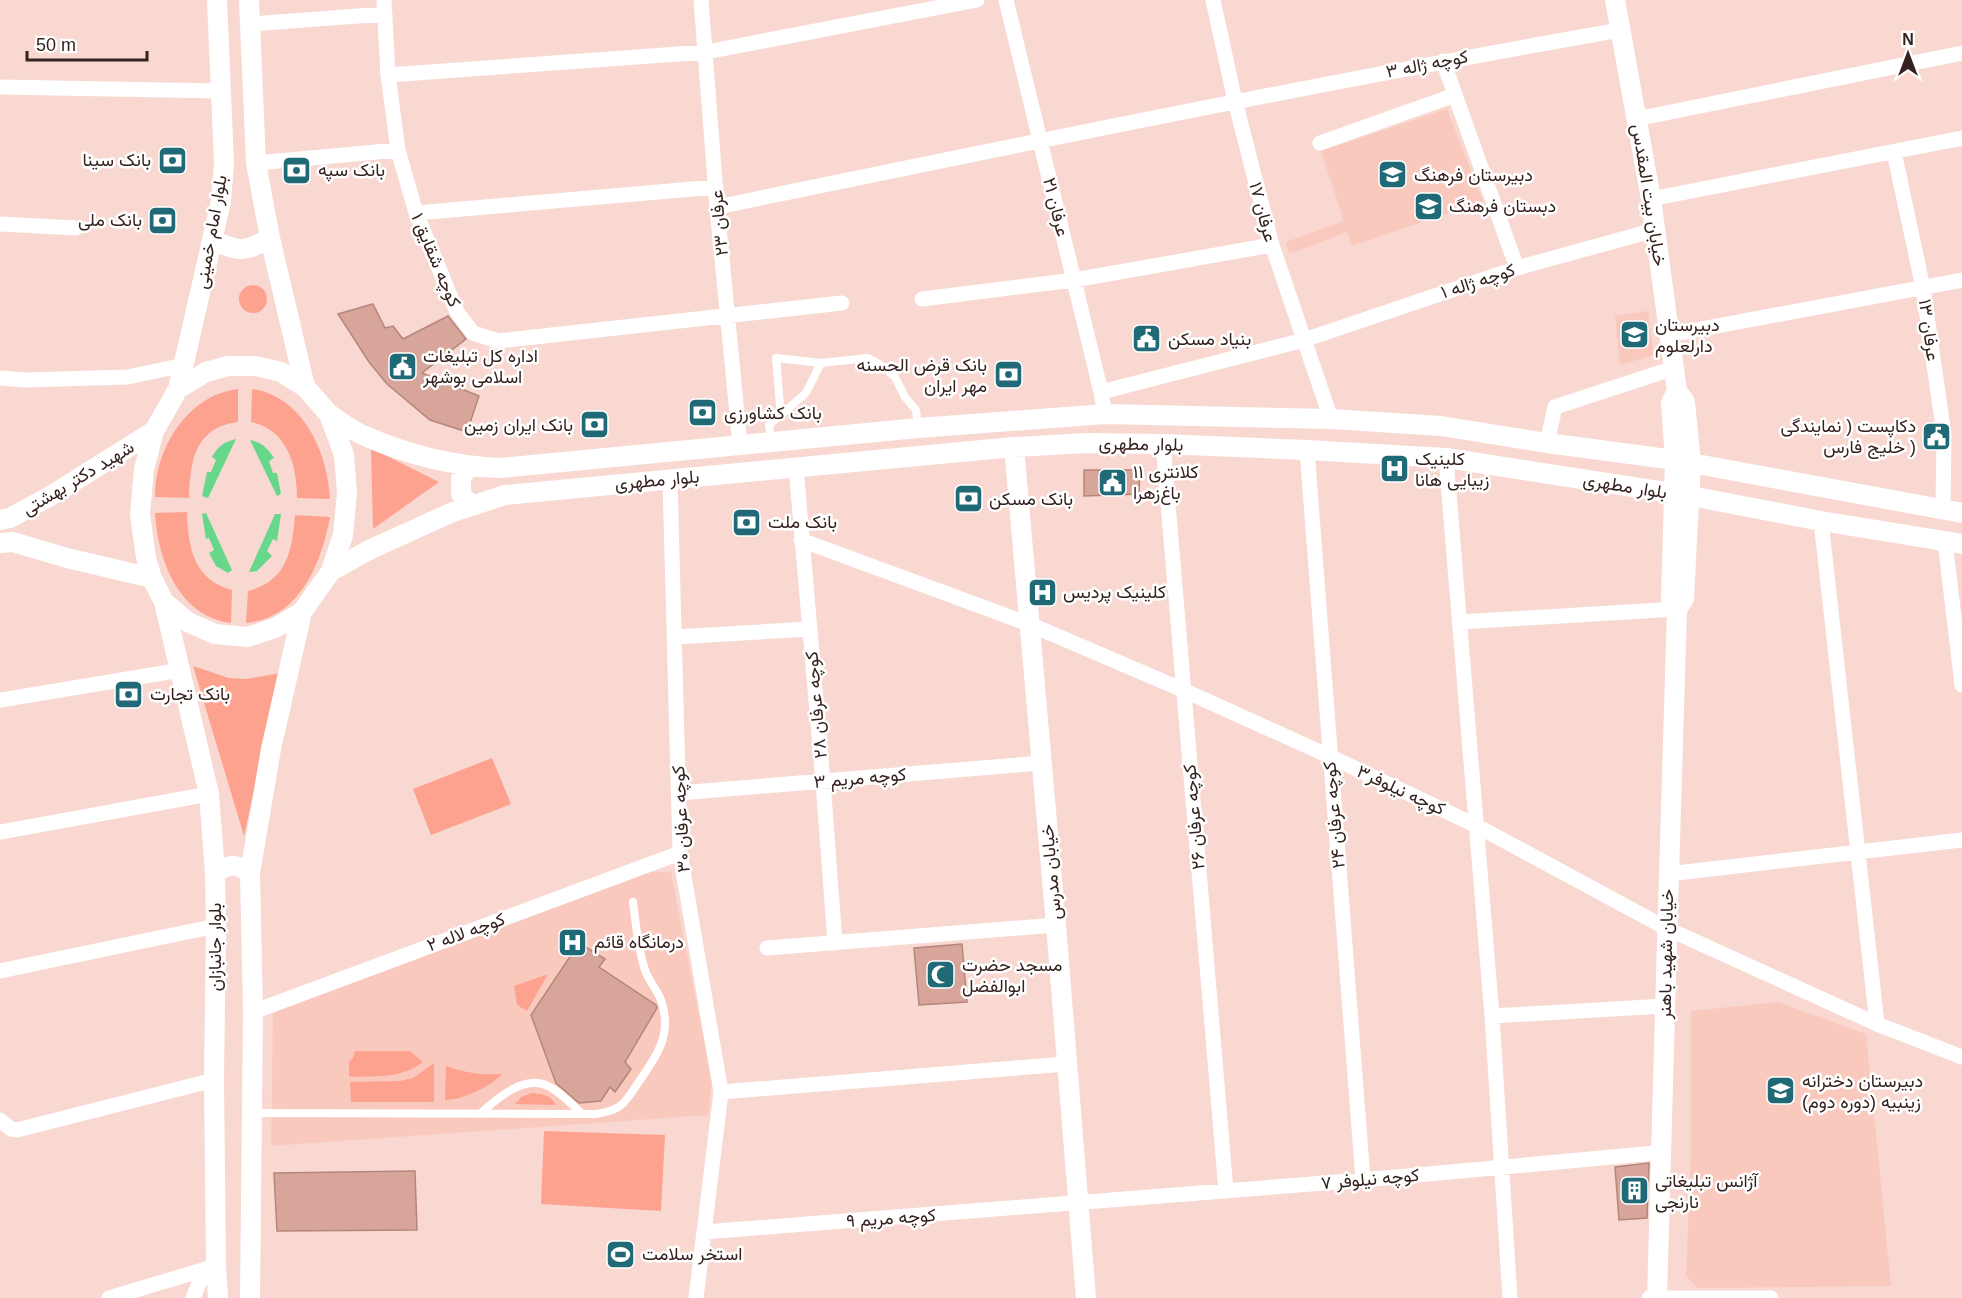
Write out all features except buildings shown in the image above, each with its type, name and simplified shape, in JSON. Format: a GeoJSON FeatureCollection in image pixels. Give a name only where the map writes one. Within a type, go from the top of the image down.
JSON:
{"type":"FeatureCollection","features":[{"type":"Feature","properties":{"kind":"street","name":"بلوار امام خمینی"},"geometry":{"type":"LineString","coordinates":[[178,389],[221,201],[224,163],[217,0]]}},
{"type":"Feature","properties":{"kind":"street","name":"بلوار امام خمینی"},"geometry":{"type":"LineString","coordinates":[[249,0],[255,163],[305,387]]}},
{"type":"Feature","properties":{"kind":"street","name":"عرفان ۲۳"},"geometry":{"type":"LineString","coordinates":[[701,0],[717,207],[740,445]]}},
{"type":"Feature","properties":{"kind":"street"},"geometry":{"type":"LineString","coordinates":[[388,75],[706,52],[977,0]]}},
{"type":"Feature","properties":{"kind":"street","name":"عرفان ۲۱"},"geometry":{"type":"LineString","coordinates":[[1006,0],[1105,414]]}},
{"type":"Feature","properties":{"kind":"street","name":"عرفان ۱۷"},"geometry":{"type":"LineString","coordinates":[[1213,0],[1235,101],[1272,245],[1331,419]]}},
{"type":"Feature","properties":{"kind":"street","name":"خیابان بیت المقدس"},"geometry":{"type":"LineString","coordinates":[[1615,0],[1651,199],[1677,391],[1685,402],[1682,495]]}},
{"type":"Feature","properties":{"kind":"street"},"geometry":{"type":"LineString","coordinates":[[250,24],[384,7]]}},
{"type":"Feature","properties":{"kind":"street","name":"کوچه شقایق ۱"},"geometry":{"type":"LineString","coordinates":[[384,7],[388,75],[398,150],[416,213],[457,312],[473,333],[498,341],[842,303]]}},
{"type":"Feature","properties":{"kind":"street","name":"کوچه ژاله ۳"},"geometry":{"type":"LineString","coordinates":[[717,207],[1235,101],[1620,30]]}},
{"type":"Feature","properties":{"kind":"street"},"geometry":{"type":"LineString","coordinates":[[1636,119],[1962,54]]}},
{"type":"Feature","properties":{"kind":"street"},"geometry":{"type":"LineString","coordinates":[[1443,61],[1517,268]]}},
{"type":"Feature","properties":{"kind":"street"},"geometry":{"type":"LineString","coordinates":[[0,87],[221,92]]}},
{"type":"Feature","properties":{"kind":"street"},"geometry":{"type":"LineString","coordinates":[[1320,143],[1455,96]]}},
{"type":"Feature","properties":{"kind":"street"},"geometry":{"type":"LineString","coordinates":[[1651,199],[1962,138]]}},
{"type":"Feature","properties":{"kind":"street"},"geometry":{"type":"LineString","coordinates":[[255,163],[398,150]]}},
{"type":"Feature","properties":{"kind":"street","name":"عرفان ۱۳"},"geometry":{"type":"LineString","coordinates":[[1894,152],[1923,288],[1944,434],[1952,511]]}},
{"type":"Feature","properties":{"kind":"street"},"geometry":{"type":"LineString","coordinates":[[416,213],[716,187]]}},
{"type":"Feature","properties":{"kind":"street"},"geometry":{"type":"LineString","coordinates":[[0,224],[76,228]]}},
{"type":"Feature","properties":{"kind":"street","name":"کوچه ژاله ۱"},"geometry":{"type":"LineString","coordinates":[[1101,392],[1304,340],[1517,268],[1655,230]]}},
{"type":"Feature","properties":{"kind":"street"},"geometry":{"type":"LineString","coordinates":[[212,240],[235,250],[252,249],[270,238]]}},
{"type":"Feature","properties":{"kind":"street"},"geometry":{"type":"LineString","coordinates":[[922,299],[1074,280],[1272,245]]}},
{"type":"Feature","properties":{"kind":"street"},"geometry":{"type":"LineString","coordinates":[[1669,335],[1962,280]]}},
{"type":"Feature","properties":{"kind":"street"},"geometry":{"type":"LineString","coordinates":[[0,378],[26,380],[129,377],[184,365]]}},
{"type":"Feature","properties":{"kind":"street"},"geometry":{"type":"LineString","coordinates":[[228,366],[256,366],[281,372],[305,387],[329,414],[344,455],[346,493],[344,535],[332,571],[302,612],[275,628],[248,637],[215,634],[188,622],[164,602],[152,578],[146,558],[140,514],[144,470],[154,431],[178,389],[206,372],[228,366]]}},
{"type":"Feature","properties":{"kind":"street"},"geometry":{"type":"LineString","coordinates":[[1547,443],[1555,407],[1674,368]]}},
{"type":"Feature","properties":{"kind":"street","name":"بلوار مطهری"},"geometry":{"type":"LineString","coordinates":[[329,414],[363,435],[427,459],[468,466],[500,468],[918,428],[1105,414],[1331,419],[1441,426],[1683,462],[1952,511]]}},
{"type":"Feature","properties":{"kind":"street","name":"شهید دکتر بهشتی"},"geometry":{"type":"LineString","coordinates":[[5,519],[52,495],[154,431]]}},
{"type":"Feature","properties":{"kind":"street","name":"بلوار مطهری"},"geometry":{"type":"LineString","coordinates":[[332,571],[372,549],[453,512],[505,495],[1014,447],[1087,443],[1307,450],[1446,458],[1682,495],[1821,521],[1953,542]]}},
{"type":"Feature","properties":{"kind":"street","name":"کوچه عرفان ۲۶"},"geometry":{"type":"LineString","coordinates":[[1163,444],[1226,1191]]}},
{"type":"Feature","properties":{"kind":"street","name":"خیابان مدرس"},"geometry":{"type":"LineString","coordinates":[[1014,447],[1086,1298]]}},
{"type":"Feature","properties":{"kind":"street","name":"کوچه عرفان ۲۴"},"geometry":{"type":"LineString","coordinates":[[1307,450],[1363,1180]]}},
{"type":"Feature","properties":{"kind":"street"},"geometry":{"type":"LineString","coordinates":[[1446,458],[1492,1016],[1510,1298]]}},
{"type":"Feature","properties":{"kind":"street"},"geometry":{"type":"LineString","coordinates":[[468,466],[461,479],[461,494],[471,506]]}},
{"type":"Feature","properties":{"kind":"street","name":"کوچه عرفان ۲۸"},"geometry":{"type":"LineString","coordinates":[[796,467],[835,943]]}},
{"type":"Feature","properties":{"kind":"street","name":"کوچه عرفان ۳۰"},"geometry":{"type":"LineString","coordinates":[[670,479],[680,853],[721,1092],[696,1298]]}},
{"type":"Feature","properties":{"kind":"street","name":"خیابان شهید باهنر"},"geometry":{"type":"LineString","coordinates":[[1655,1298],[1662,1154],[1666,928],[1677,609],[1671,599],[1682,495]]}},
{"type":"Feature","properties":{"kind":"street"},"geometry":{"type":"LineString","coordinates":[[5,519],[14,525],[16,535],[6,543]]}},
{"type":"Feature","properties":{"kind":"street"},"geometry":{"type":"LineString","coordinates":[[1821,521],[1877,1024]]}},
{"type":"Feature","properties":{"kind":"street","name":"کوچه نیلوفر۳"},"geometry":{"type":"LineString","coordinates":[[801,540],[1029,624],[1183,690],[1477,826],[1666,928],[1877,1024],[1962,1057]]}},
{"type":"Feature","properties":{"kind":"street"},"geometry":{"type":"LineString","coordinates":[[1953,542],[1962,685]]}},
{"type":"Feature","properties":{"kind":"street","name":"شهید دکتر بهشتی"},"geometry":{"type":"LineString","coordinates":[[6,543],[152,578]]}},
{"type":"Feature","properties":{"kind":"street","name":"بلوار جانبازان"},"geometry":{"type":"LineString","coordinates":[[164,602],[209,794],[215,873],[216,926],[214,1080],[218,1298]]}},
{"type":"Feature","properties":{"kind":"street"},"geometry":{"type":"LineString","coordinates":[[1460,622],[1677,609]]}},
{"type":"Feature","properties":{"kind":"street","name":"بلوار جانبازان"},"geometry":{"type":"LineString","coordinates":[[250,1298],[253,1012],[250,873],[271,750],[302,612]]}},
{"type":"Feature","properties":{"kind":"street"},"geometry":{"type":"LineString","coordinates":[[675,637],[809,629]]}},
{"type":"Feature","properties":{"kind":"street"},"geometry":{"type":"LineString","coordinates":[[0,700],[181,670]]}},
{"type":"Feature","properties":{"kind":"street","name":"کوچه مریم ۳"},"geometry":{"type":"LineString","coordinates":[[679,793],[1041,763]]}},
{"type":"Feature","properties":{"kind":"street"},"geometry":{"type":"LineString","coordinates":[[0,832],[209,794]]}},
{"type":"Feature","properties":{"kind":"street"},"geometry":{"type":"LineString","coordinates":[[1668,874],[1962,840]]}},
{"type":"Feature","properties":{"kind":"street","name":"کوچه لاله ۲"},"geometry":{"type":"LineString","coordinates":[[253,1012],[680,853]]}},
{"type":"Feature","properties":{"kind":"street"},"geometry":{"type":"LineString","coordinates":[[215,873],[226,866],[240,866],[250,873]]}},
{"type":"Feature","properties":{"kind":"street"},"geometry":{"type":"LineString","coordinates":[[0,970],[216,926]]}},
{"type":"Feature","properties":{"kind":"street"},"geometry":{"type":"LineString","coordinates":[[767,948],[1056,926]]}},
{"type":"Feature","properties":{"kind":"street"},"geometry":{"type":"LineString","coordinates":[[1492,1016],[1665,1006]]}},
{"type":"Feature","properties":{"kind":"street"},"geometry":{"type":"LineString","coordinates":[[721,1092],[1066,1064]]}},
{"type":"Feature","properties":{"kind":"street"},"geometry":{"type":"LineString","coordinates":[[0,1120],[11,1129],[17,1130],[214,1080]]}},
{"type":"Feature","properties":{"kind":"street","name":"کوچه نیلوفر ۷"},"geometry":{"type":"LineString","coordinates":[[1078,1203],[1662,1154]]}},
{"type":"Feature","properties":{"kind":"street","name":"کوچه مریم ۹"},"geometry":{"type":"LineString","coordinates":[[705,1232],[1078,1203]]}},
{"type":"Feature","properties":{"kind":"street"},"geometry":{"type":"LineString","coordinates":[[109,1298],[216,1266]]}},
{"type":"Feature","properties":{"kind":"street"},"geometry":{"type":"LineString","coordinates":[[193,1298],[200,1281],[216,1266]]}},
{"type":"Feature","properties":{"kind":"street"},"geometry":{"type":"LineString","coordinates":[[1655,1298],[1771,1298]]}},
{"type":"Feature","properties":{"kind":"lane"},"geometry":{"type":"LineString","coordinates":[[781,416],[776,358],[821,363],[868,358],[895,377],[905,397],[916,410],[918,428]]}},
{"type":"Feature","properties":{"kind":"lane"},"geometry":{"type":"LineString","coordinates":[[771,442],[769,425],[806,393],[821,363]]}},
{"type":"Feature","properties":{"kind":"lane"},"geometry":{"type":"LineString","coordinates":[[252,1113],[596,1114],[616,1111],[626,1101],[659,1052],[664,1036],[665,1019],[662,1001],[645,969],[637,935],[633,902]]}},
{"type":"Feature","properties":{"kind":"lane"},"geometry":{"type":"LineString","coordinates":[[480,1114],[503,1095],[519,1086],[533,1083],[548,1086],[562,1095],[582,1114]]}},
{"type":"Feature","properties":{"kind":"shaded area","name":"دبیرستان فرهنگ"},"geometry":{"type":"Polygon","coordinates":[[[1447,109],[1483,201],[1352,246],[1347,232],[1289,254],[1286,242],[1344,221],[1321,151],[1447,109]]]}},
{"type":"Feature","properties":{"kind":"shaded area"},"geometry":{"type":"Polygon","coordinates":[[[253,285],[263,289],[267,299],[263,309],[253,313],[243,309],[239,299],[243,289],[253,285]]]}},
{"type":"Feature","properties":{"kind":"shaded area","name":"دبیرستان دارلعلوم"},"geometry":{"type":"Polygon","coordinates":[[[1648,311],[1654,355],[1620,365],[1615,316],[1648,311]]]}},
{"type":"Feature","properties":{"kind":"shaded area"},"geometry":{"type":"Polygon","coordinates":[[[238,389],[238,422],[224,425],[204,438],[198,448],[191,471],[189,498],[155,497],[156,479],[161,461],[177,427],[189,413],[204,402],[220,393],[238,389]]]}},
{"type":"Feature","properties":{"kind":"shaded area"},"geometry":{"type":"Polygon","coordinates":[[[252,389],[270,394],[285,403],[299,415],[309,429],[324,463],[330,499],[297,498],[295,473],[288,450],[273,432],[251,422],[252,389]]]}},
{"type":"Feature","properties":{"kind":"shaded area"},"geometry":{"type":"Polygon","coordinates":[[[236,439],[208,498],[202,496],[207,472],[211,472],[216,460],[212,457],[214,453],[222,445],[236,439]]]}},
{"type":"Feature","properties":{"kind":"shaded area"},"geometry":{"type":"Polygon","coordinates":[[[250,440],[264,446],[274,458],[269,461],[273,473],[277,473],[281,494],[277,496],[250,440]]]}},
{"type":"Feature","properties":{"kind":"shaded area"},"geometry":{"type":"Polygon","coordinates":[[[371,448],[439,482],[373,529],[371,448]]]}},
{"type":"Feature","properties":{"kind":"shaded area"},"geometry":{"type":"Polygon","coordinates":[[[187,512],[189,538],[201,570],[209,579],[232,590],[231,623],[213,618],[184,598],[166,567],[155,513],[187,512]]]}},
{"type":"Feature","properties":{"kind":"shaded area"},"geometry":{"type":"Polygon","coordinates":[[[206,513],[232,570],[228,573],[216,566],[209,553],[214,550],[209,538],[206,539],[202,514],[206,513]]]}},
{"type":"Feature","properties":{"kind":"shaded area"},"geometry":{"type":"Polygon","coordinates":[[[275,514],[281,514],[277,541],[273,539],[267,551],[272,556],[257,571],[249,572],[275,514]]]}},
{"type":"Feature","properties":{"kind":"shaded area"},"geometry":{"type":"Polygon","coordinates":[[[295,515],[330,517],[314,570],[294,600],[281,611],[265,619],[246,623],[248,591],[271,580],[285,563],[292,541],[295,515]]]}},
{"type":"Feature","properties":{"kind":"shaded area"},"geometry":{"type":"Polygon","coordinates":[[[193,666],[229,678],[247,679],[280,673],[244,836],[193,666]]]}},
{"type":"Feature","properties":{"kind":"shaded area"},"geometry":{"type":"Polygon","coordinates":[[[492,758],[511,804],[431,835],[413,789],[492,758]]]}},
{"type":"Feature","properties":{"kind":"shaded area","name":"درمانگاه قائم"},"geometry":{"type":"Polygon","coordinates":[[[650,872],[671,872],[712,1082],[708,1115],[271,1146],[273,1013],[650,872]]]}},
{"type":"Feature","properties":{"kind":"shaded area"},"geometry":{"type":"Polygon","coordinates":[[[548,974],[527,1011],[517,1005],[514,986],[548,974]]]}},
{"type":"Feature","properties":{"kind":"shaded area"},"geometry":{"type":"Polygon","coordinates":[[[1778,1002],[1866,1034],[1891,1286],[1698,1288],[1686,1276],[1691,1156],[1691,1011],[1778,1002]]]}},
{"type":"Feature","properties":{"kind":"shaded area"},"geometry":{"type":"Polygon","coordinates":[[[355,1051],[410,1051],[423,1062],[398,1074],[352,1077],[349,1076],[349,1062],[355,1051]]]}},
{"type":"Feature","properties":{"kind":"shaded area"},"geometry":{"type":"Polygon","coordinates":[[[434,1063],[434,1102],[351,1102],[350,1082],[400,1081],[413,1078],[434,1063]]]}},
{"type":"Feature","properties":{"kind":"shaded area"},"geometry":{"type":"Polygon","coordinates":[[[446,1066],[474,1073],[502,1074],[476,1092],[460,1098],[445,1100],[446,1066]]]}},
{"type":"Feature","properties":{"kind":"shaded area"},"geometry":{"type":"Polygon","coordinates":[[[532,1093],[552,1099],[556,1105],[515,1104],[521,1097],[532,1093]]]}},
{"type":"Feature","properties":{"kind":"shaded area"},"geometry":{"type":"Polygon","coordinates":[[[544,1131],[665,1135],[661,1211],[541,1204],[544,1131]]]}},
{"type":"Feature","properties":{"kind":"place","name":"بانک سینا"},"geometry":{"type":"Point","coordinates":[172,160]}},
{"type":"Feature","properties":{"kind":"place","name":"بانک سپه"},"geometry":{"type":"Point","coordinates":[297,170]}},
{"type":"Feature","properties":{"kind":"place","name":"دبیرستان فرهنگ"},"geometry":{"type":"Point","coordinates":[1393,175]}},
{"type":"Feature","properties":{"kind":"place","name":"دبستان فرهنگ"},"geometry":{"type":"Point","coordinates":[1428,206]}},
{"type":"Feature","properties":{"kind":"place","name":"بانک ملی"},"geometry":{"type":"Point","coordinates":[163,220]}},
{"type":"Feature","properties":{"kind":"place","name":"دبیرستان دارلعلوم"},"geometry":{"type":"Point","coordinates":[1634,335]}},
{"type":"Feature","properties":{"kind":"place","name":"بنیاد مسکن"},"geometry":{"type":"Point","coordinates":[1147,339]}},
{"type":"Feature","properties":{"kind":"place","name":"اداره کل تبلیغات اسلامی بوشهر"},"geometry":{"type":"Point","coordinates":[402,366]}},
{"type":"Feature","properties":{"kind":"place","name":"بانک قرض الحسنه مهر ایران"},"geometry":{"type":"Point","coordinates":[1008,375]}},
{"type":"Feature","properties":{"kind":"place","name":"بانک کشاورزی"},"geometry":{"type":"Point","coordinates":[703,413]}},
{"type":"Feature","properties":{"kind":"place","name":"بانک ایران زمین"},"geometry":{"type":"Point","coordinates":[594,425]}},
{"type":"Feature","properties":{"kind":"place","name":"دکاپست ( نمایندگی خلیج فارس )"},"geometry":{"type":"Point","coordinates":[1937,436]}},
{"type":"Feature","properties":{"kind":"place","name":"کلینیک زیبایی هانا"},"geometry":{"type":"Point","coordinates":[1394,469]}},
{"type":"Feature","properties":{"kind":"place","name":"کلانتری ۱۱ باغ‌زهرا"},"geometry":{"type":"Point","coordinates":[1112,482]}},
{"type":"Feature","properties":{"kind":"place","name":"بانک مسکن"},"geometry":{"type":"Point","coordinates":[968,499]}},
{"type":"Feature","properties":{"kind":"place","name":"بانک ملت"},"geometry":{"type":"Point","coordinates":[747,522]}},
{"type":"Feature","properties":{"kind":"place","name":"کلینیک پردیس"},"geometry":{"type":"Point","coordinates":[1042,592]}},
{"type":"Feature","properties":{"kind":"place","name":"بانک تجارت"},"geometry":{"type":"Point","coordinates":[129,694]}},
{"type":"Feature","properties":{"kind":"place","name":"درمانگاه قائم"},"geometry":{"type":"Point","coordinates":[573,942]}},
{"type":"Feature","properties":{"kind":"place","name":"مسجد حضرت ابوالفضل"},"geometry":{"type":"Point","coordinates":[941,975]}},
{"type":"Feature","properties":{"kind":"place","name":"دبیرستان دخترانه زینبیه (دوره دوم)"},"geometry":{"type":"Point","coordinates":[1781,1091]}},
{"type":"Feature","properties":{"kind":"place","name":"آژانس تبلیغاتی نارنجی"},"geometry":{"type":"Point","coordinates":[1634,1191]}},
{"type":"Feature","properties":{"kind":"place","name":"استخر سلامت"},"geometry":{"type":"Point","coordinates":[621,1254]}}]}
